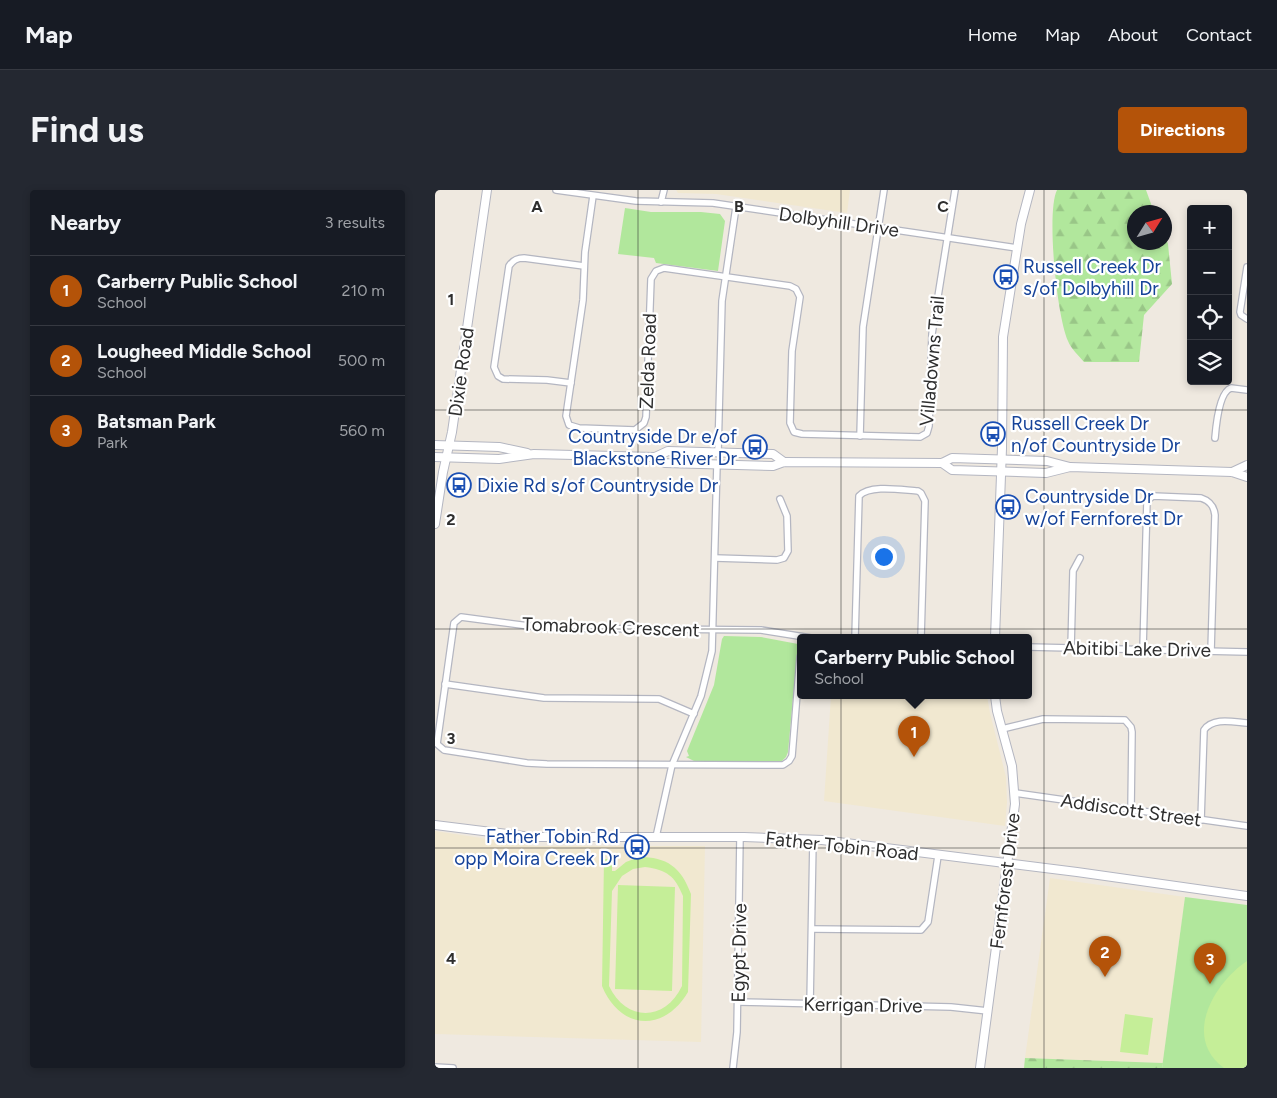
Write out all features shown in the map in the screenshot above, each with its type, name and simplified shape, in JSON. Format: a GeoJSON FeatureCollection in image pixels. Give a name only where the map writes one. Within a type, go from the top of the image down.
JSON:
{"type":"FeatureCollection","features":[{"type":"Feature","properties":{"kind":"street","name":"Dixie Road"},"geometry":{"type":"LineString","coordinates":[[435,524],[449,446],[487,190]]}},
{"type":"Feature","properties":{"kind":"street","name":"Dolbyhill Drive"},"geometry":{"type":"LineString","coordinates":[[556,190],[637,201],[713,203],[1017,248]]}},
{"type":"Feature","properties":{"kind":"street"},"geometry":{"type":"LineString","coordinates":[[661,202],[664,190]]}},
{"type":"Feature","properties":{"kind":"street"},"geometry":{"type":"LineString","coordinates":[[860,436],[863,327],[884,190]]}},
{"type":"Feature","properties":{"kind":"street"},"geometry":{"type":"LineString","coordinates":[[946,238],[955,190]]}},
{"type":"Feature","properties":{"kind":"street"},"geometry":{"type":"LineString","coordinates":[[995,634],[1002,460],[1003,337],[1025,203],[1030,190]]}},
{"type":"Feature","properties":{"kind":"street","name":"Zelda Road"},"geometry":{"type":"LineString","coordinates":[[593,196],[584,266],[583,300],[566,416],[569,425],[573,428],[635,430],[640,427],[646,417],[651,283],[653,274],[664,268],[726,276]]}},
{"type":"Feature","properties":{"kind":"street"},"geometry":{"type":"LineString","coordinates":[[656,837],[672,764],[694,714],[706,678],[712,651],[721,310],[736,206]]}},
{"type":"Feature","properties":{"kind":"street","name":"Villadowns Trail"},"geometry":{"type":"LineString","coordinates":[[726,276],[790,286],[796,289],[800,297],[791,358],[790,423],[794,432],[802,434],[920,437],[927,433],[929,426],[931,344],[946,238]]}},
{"type":"Feature","properties":{"kind":"street"},"geometry":{"type":"LineString","coordinates":[[571,383],[547,380],[503,379],[498,376],[494,367],[509,266],[512,261],[517,258],[524,258],[584,266]]}},
{"type":"Feature","properties":{"kind":"street"},"geometry":{"type":"LineString","coordinates":[[1247,267],[1240,312],[1247,319]]}},
{"type":"Feature","properties":{"kind":"street"},"geometry":{"type":"LineString","coordinates":[[1215,438],[1217,418],[1225,392],[1231,388],[1247,390]]}},
{"type":"Feature","properties":{"kind":"street"},"geometry":{"type":"LineString","coordinates":[[435,446],[499,447],[534,454]]}},
{"type":"Feature","properties":{"kind":"street"},"geometry":{"type":"LineString","coordinates":[[435,458],[499,459],[534,454],[655,457],[668,451],[773,454],[784,462]]}},
{"type":"Feature","properties":{"kind":"street"},"geometry":{"type":"LineString","coordinates":[[655,457],[665,463],[773,466],[784,462],[942,463],[952,458],[1047,460],[1070,467],[1232,472],[1247,477]]}},
{"type":"Feature","properties":{"kind":"street"},"geometry":{"type":"LineString","coordinates":[[942,463],[952,470],[1001,472],[1046,473],[1070,467]]}},
{"type":"Feature","properties":{"kind":"street"},"geometry":{"type":"LineString","coordinates":[[1232,472],[1247,465]]}},
{"type":"Feature","properties":{"kind":"street"},"geometry":{"type":"LineString","coordinates":[[855,634],[859,496],[862,492],[871,489],[917,491],[921,493],[925,501],[921,634]]}},
{"type":"Feature","properties":{"kind":"street"},"geometry":{"type":"LineString","coordinates":[[1143,649],[1147,501],[1153,496],[1201,498],[1207,500],[1213,506],[1215,515],[1211,651]]}},
{"type":"Feature","properties":{"kind":"street"},"geometry":{"type":"LineString","coordinates":[[715,558],[777,560],[784,558],[788,551],[787,516],[780,499]]}},
{"type":"Feature","properties":{"kind":"street"},"geometry":{"type":"LineString","coordinates":[[1071,648],[1073,571],[1080,558]]}},
{"type":"Feature","properties":{"kind":"street","name":"Tomabrook Crescent"},"geometry":{"type":"LineString","coordinates":[[713,630],[556,629],[461,617],[454,623],[437,744],[444,750],[536,764],[779,765],[789,761],[792,756],[797,695]]}},
{"type":"Feature","properties":{"kind":"street"},"geometry":{"type":"LineString","coordinates":[[713,630],[761,630],[797,637]]}},
{"type":"Feature","properties":{"kind":"street","name":"Abitibi Lake Drive"},"geometry":{"type":"LineString","coordinates":[[1032,647],[1247,652]]}},
{"type":"Feature","properties":{"kind":"street"},"geometry":{"type":"LineString","coordinates":[[445,684],[545,698],[659,699],[694,714]]}},
{"type":"Feature","properties":{"kind":"street","name":"Fernforest Drive"},"geometry":{"type":"LineString","coordinates":[[980,1068],[1014,820],[1015,793],[1012,766],[996,699]]}},
{"type":"Feature","properties":{"kind":"street"},"geometry":{"type":"LineString","coordinates":[[1002,729],[1043,719],[1125,720],[1132,732],[1131,810]]}},
{"type":"Feature","properties":{"kind":"street"},"geometry":{"type":"LineString","coordinates":[[1201,820],[1204,730],[1209,724],[1215,722],[1247,722]]}},
{"type":"Feature","properties":{"kind":"street","name":"Addiscott Street"},"geometry":{"type":"LineString","coordinates":[[1015,793],[1247,826]]}},
{"type":"Feature","properties":{"kind":"street","name":"Father Tobin Road"},"geometry":{"type":"LineString","coordinates":[[435,825],[531,837],[740,837],[813,840],[1247,896]]}},
{"type":"Feature","properties":{"kind":"street","name":"Egypt Drive"},"geometry":{"type":"LineString","coordinates":[[733,1068],[738,1002],[740,837]]}},
{"type":"Feature","properties":{"kind":"street"},"geometry":{"type":"LineString","coordinates":[[810,1004],[813,840]]}},
{"type":"Feature","properties":{"kind":"street"},"geometry":{"type":"LineString","coordinates":[[811,929],[921,930],[928,922],[938,856]]}},
{"type":"Feature","properties":{"kind":"street","name":"Kerrigan Drive"},"geometry":{"type":"LineString","coordinates":[[738,1002],[951,1007],[988,1011]]}},
{"type":"Feature","properties":{"kind":"street"},"geometry":{"type":"LineString","coordinates":[[435,1068],[453,1068]]}},
{"type":"Feature","properties":{"kind":"shaded area"},"geometry":{"type":"Polygon","coordinates":[[[676,190],[850,190],[847,213],[716,194],[678,193],[676,190]]]}},
{"type":"Feature","properties":{"kind":"shaded area"},"geometry":{"type":"Polygon","coordinates":[[[831,699],[988,699],[1006,777],[1007,802],[1005,826],[824,801],[831,699]]]}},
{"type":"Feature","properties":{"kind":"shaded area"},"geometry":{"type":"Polygon","coordinates":[[[435,831],[534,846],[705,846],[701,1042],[435,1034],[435,831]]]}},
{"type":"Feature","properties":{"kind":"shaded area"},"geometry":{"type":"Polygon","coordinates":[[[1050,878],[1185,897],[1163,1063],[1025,1058],[1050,878]]]}},
{"type":"Feature","properties":{"kind":"green space"},"geometry":{"type":"Polygon","coordinates":[[[1057,190],[1146,190],[1151,205],[1127,205],[1127,250],[1169,250],[1172,284],[1144,315],[1139,362],[1084,362],[1069,344],[1060,310],[1054,265],[1054,202],[1057,190]]]}},
{"type":"Feature","properties":{"kind":"green space"},"geometry":{"type":"Polygon","coordinates":[[[625,208],[651,212],[720,214],[725,221],[718,271],[656,263],[654,258],[618,254],[625,208]]]}},
{"type":"Feature","properties":{"kind":"green space"},"geometry":{"type":"Polygon","coordinates":[[[724,636],[761,637],[797,644],[788,752],[782,761],[694,761],[686,757],[689,756],[687,751],[714,685],[724,636]]]}},
{"type":"Feature","properties":{"kind":"green space"},"geometry":{"type":"Polygon","coordinates":[[[639,857],[649,857],[672,865],[683,877],[691,894],[688,992],[667,1015],[655,1020],[643,1021],[631,1018],[620,1011],[610,1001],[602,986],[604,859],[612,859],[612,871],[615,871],[626,862],[639,857]],[[645,867],[633,869],[622,876],[612,891],[609,986],[616,998],[625,1006],[645,1013],[656,1011],[666,1006],[675,998],[682,986],[683,896],[677,883],[669,875],[659,870],[645,867]]]}},
{"type":"Feature","properties":{"kind":"green space"},"geometry":{"type":"Polygon","coordinates":[[[618,885],[675,887],[672,991],[615,989],[618,885]]]}},
{"type":"Feature","properties":{"kind":"green space"},"geometry":{"type":"Polygon","coordinates":[[[1185,897],[1247,905],[1247,1068],[1162,1068],[1185,897]]]}},
{"type":"Feature","properties":{"kind":"green space"},"geometry":{"type":"Polygon","coordinates":[[[1247,961],[1247,1068],[1224,1068],[1212,1055],[1205,1041],[1204,1026],[1207,1011],[1214,996],[1224,983],[1247,961]]]}},
{"type":"Feature","properties":{"kind":"green space"},"geometry":{"type":"Polygon","coordinates":[[[1125,1014],[1153,1018],[1148,1055],[1120,1052],[1125,1014]]]}},
{"type":"Feature","properties":{"kind":"green space"},"geometry":{"type":"Polygon","coordinates":[[[1025,1058],[1163,1063],[1162,1068],[1024,1068],[1025,1058]]]}},
{"type":"Feature","properties":{"kind":"place","name":"Russell Creek Dr s/of Dolbyhill Dr"},"geometry":{"type":"Point","coordinates":[1006,277]}},
{"type":"Feature","properties":{"kind":"place","name":"Russell Creek Dr n/of Countryside Dr"},"geometry":{"type":"Point","coordinates":[993,434]}},
{"type":"Feature","properties":{"kind":"place","name":"Countryside Dr e/of Blackstone River Dr"},"geometry":{"type":"Point","coordinates":[755,447]}},
{"type":"Feature","properties":{"kind":"place","name":"Dixie Rd s/of Countryside Dr"},"geometry":{"type":"Point","coordinates":[459,485]}},
{"type":"Feature","properties":{"kind":"place","name":"Countryside Dr w/of Fernforest Dr"},"geometry":{"type":"Point","coordinates":[1008,507]}},
{"type":"Feature","properties":{"kind":"place","name":"Carberry Public School"},"geometry":{"type":"Point","coordinates":[914,757]}},
{"type":"Feature","properties":{"kind":"place","name":"Father Tobin Rd opp Moira Creek Dr"},"geometry":{"type":"Point","coordinates":[637,847]}},
{"type":"Feature","properties":{"kind":"place","name":"Lougheed Middle School"},"geometry":{"type":"Point","coordinates":[1105,977]}},
{"type":"Feature","properties":{"kind":"place","name":"Batsman Park"},"geometry":{"type":"Point","coordinates":[1210,984]}}]}
